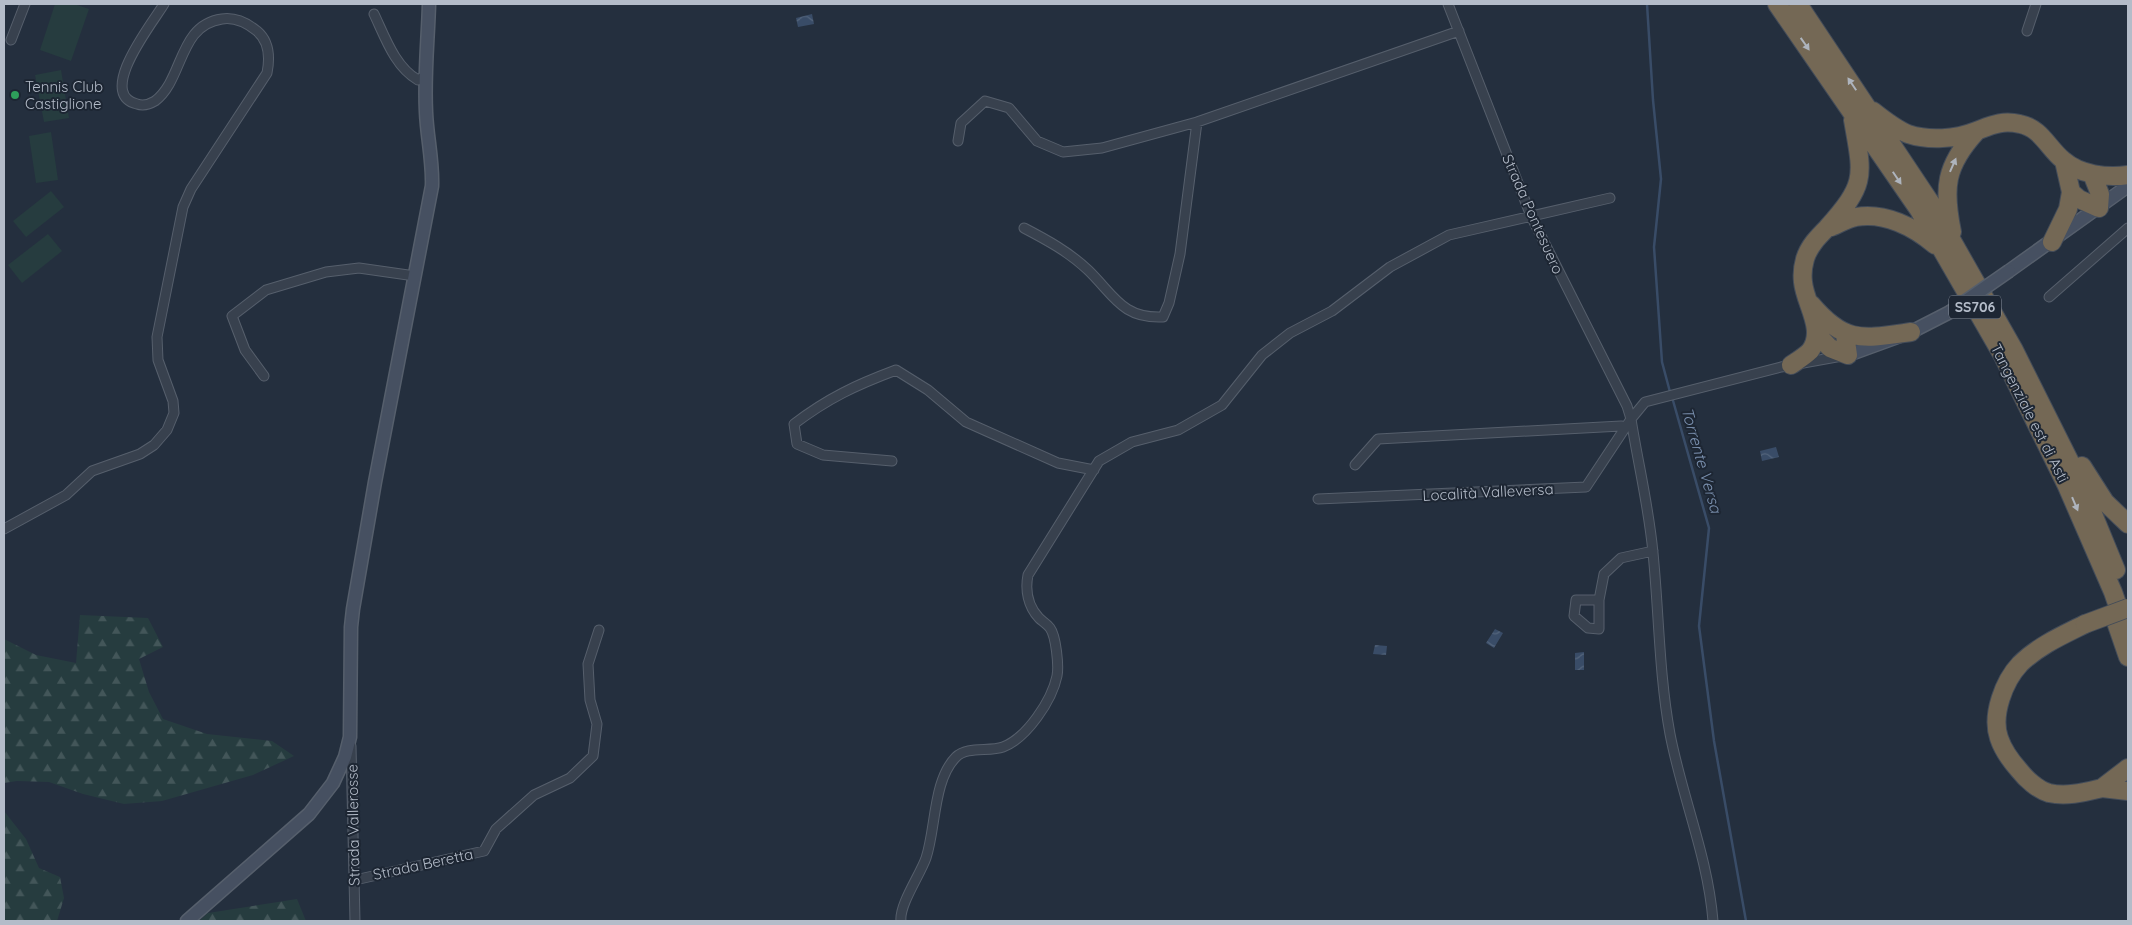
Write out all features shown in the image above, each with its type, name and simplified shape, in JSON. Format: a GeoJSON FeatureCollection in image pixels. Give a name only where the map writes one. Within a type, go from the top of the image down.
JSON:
{"type":"FeatureCollection","features":[{"type":"Feature","properties":{"kind":"highway","name":"Tangenziale est di Asti"},"geometry":{"type":"LineString","coordinates":[[1777,4],[1930,202],[1949,249],[2066,484],[2113,592],[2128,635]]}},
{"type":"Feature","properties":{"kind":"highway","name":"Tangenziale est di Asti"},"geometry":{"type":"LineString","coordinates":[[1798,4],[1859,109]]}},
{"type":"Feature","properties":{"kind":"highway"},"geometry":{"type":"LineString","coordinates":[[1846,334],[1848,355],[1830,348],[1817,334],[1802,281],[1806,258],[1811,246],[1854,196],[1860,178],[1859,109],[1908,134],[1931,138],[1953,137],[1976,132]]}},
{"type":"Feature","properties":{"kind":"highway"},"geometry":{"type":"LineString","coordinates":[[1949,249],[1946,197],[1950,172],[1960,149],[1976,132],[1990,124],[2002,123],[2029,126],[2035,129],[2064,161],[2092,174],[2128,175]]}},
{"type":"Feature","properties":{"kind":"highway"},"geometry":{"type":"LineString","coordinates":[[2052,242],[2068,209],[2071,192],[2064,161]]}},
{"type":"Feature","properties":{"kind":"highway"},"geometry":{"type":"LineString","coordinates":[[2071,192],[2079,199],[2100,208],[2100,194],[2092,174]]}},
{"type":"Feature","properties":{"kind":"highway"},"geometry":{"type":"LineString","coordinates":[[1826,229],[1855,216],[1876,216],[1894,220],[1949,249]]}},
{"type":"Feature","properties":{"kind":"highway","name":"Tangenziale est di Asti"},"geometry":{"type":"LineString","coordinates":[[1949,249],[2014,350],[2079,480],[2128,601]]}},
{"type":"Feature","properties":{"kind":"highway"},"geometry":{"type":"LineString","coordinates":[[1808,300],[1826,322],[1846,334],[1871,338],[1911,332]]}},
{"type":"Feature","properties":{"kind":"highway"},"geometry":{"type":"LineString","coordinates":[[1791,365],[1810,351],[1817,334]]}},
{"type":"Feature","properties":{"kind":"highway"},"geometry":{"type":"LineString","coordinates":[[2014,350],[2044,390],[2085,472],[2105,502],[2128,524]]}},
{"type":"Feature","properties":{"kind":"highway"},"geometry":{"type":"LineString","coordinates":[[2113,592],[2118,630],[2128,656]]}},
{"type":"Feature","properties":{"kind":"highway"},"geometry":{"type":"LineString","coordinates":[[2128,608],[2085,624],[2049,642],[2020,664],[2003,689],[1998,710],[1998,737],[2009,759],[2026,779],[2048,793],[2075,794],[2102,788],[2128,791]]}},
{"type":"Feature","properties":{"kind":"highway"},"geometry":{"type":"LineString","coordinates":[[2102,788],[2128,768]]}},
{"type":"Feature","properties":{"kind":"street"},"geometry":{"type":"LineString","coordinates":[[11,40],[25,4]]}},
{"type":"Feature","properties":{"kind":"street"},"geometry":{"type":"LineString","coordinates":[[4,529],[66,496],[92,471],[140,454],[154,445],[168,430],[174,413],[172,401],[158,360],[157,337],[183,207],[191,190],[267,73],[270,61],[266,44],[260,34],[250,25],[229,18],[213,20],[193,35],[159,97],[149,104],[136,104],[129,100],[123,91],[123,73],[128,61],[164,4]]}},
{"type":"Feature","properties":{"kind":"street"},"geometry":{"type":"LineString","coordinates":[[187,921],[293,829],[318,804],[341,767],[348,747],[351,728],[351,627],[375,482],[432,186],[433,167],[426,114],[429,4]]}},
{"type":"Feature","properties":{"kind":"street","name":"Strada Pontesuero"},"geometry":{"type":"LineString","coordinates":[[1448,4],[1531,216],[1627,406],[1653,551],[1661,671],[1670,733],[1707,875],[1713,921]]}},
{"type":"Feature","properties":{"kind":"street"},"geometry":{"type":"LineString","coordinates":[[2028,31],[2036,4]]}},
{"type":"Feature","properties":{"kind":"street"},"geometry":{"type":"LineString","coordinates":[[374,14],[392,50],[407,74],[418,80],[426,75]]}},
{"type":"Feature","properties":{"kind":"street"},"geometry":{"type":"LineString","coordinates":[[958,141],[961,123],[985,101],[1009,108],[1037,141],[1063,152],[1102,148],[1197,122],[1458,31]]}},
{"type":"Feature","properties":{"kind":"street"},"geometry":{"type":"LineString","coordinates":[[1024,228],[1058,246],[1088,270],[1122,307],[1147,318],[1163,317],[1169,303],[1180,254],[1197,122]]}},
{"type":"Feature","properties":{"kind":"street"},"geometry":{"type":"LineString","coordinates":[[1355,465],[1378,439],[1629,423],[1645,402],[1791,365],[1848,355],[1911,332],[1950,312],[2052,242],[2128,186]]}},
{"type":"Feature","properties":{"kind":"street"},"geometry":{"type":"LineString","coordinates":[[901,921],[904,906],[926,857],[938,795],[948,767],[958,755],[980,749],[1003,747],[1026,733],[1046,702],[1057,676],[1057,652],[1051,629],[1037,616],[1026,594],[1028,575],[1099,461],[1132,442],[1178,430],[1222,406],[1262,356],[1290,333],[1332,311],[1390,266],[1449,235],[1610,198]]}},
{"type":"Feature","properties":{"kind":"street"},"geometry":{"type":"LineString","coordinates":[[2049,297],[2128,228]]}},
{"type":"Feature","properties":{"kind":"street"},"geometry":{"type":"LineString","coordinates":[[264,376],[244,350],[232,316],[266,290],[326,272],[359,268],[416,276]]}},
{"type":"Feature","properties":{"kind":"street"},"geometry":{"type":"LineString","coordinates":[[892,461],[822,455],[797,444],[794,424],[822,403],[859,384],[896,370],[928,390],[966,422],[1058,463],[1094,470]]}},
{"type":"Feature","properties":{"kind":"street","name":"Località Valleversa"},"geometry":{"type":"LineString","coordinates":[[1318,500],[1586,487],[1629,423]]}},
{"type":"Feature","properties":{"kind":"street"},"geometry":{"type":"LineString","coordinates":[[1599,600],[1604,574],[1621,558],[1653,551]]}},
{"type":"Feature","properties":{"kind":"street","name":"Strada Beretta"},"geometry":{"type":"LineString","coordinates":[[354,880],[484,851],[496,829],[534,795],[570,778],[593,756],[597,724],[590,700],[588,664],[599,630]]}},
{"type":"Feature","properties":{"kind":"street","name":"Strada Vallerosse"},"geometry":{"type":"LineString","coordinates":[[351,728],[355,921]]}},
{"type":"Feature","properties":{"kind":"green space"},"geometry":{"type":"Polygon","coordinates":[[[55,4],[74,4],[89,9],[71,61],[40,50],[55,4]]]}},
{"type":"Feature","properties":{"kind":"green space"},"geometry":{"type":"Polygon","coordinates":[[[61,70],[69,118],[44,122],[35,75],[61,70]]]}},
{"type":"Feature","properties":{"kind":"green space"},"geometry":{"type":"Polygon","coordinates":[[[51,132],[58,180],[36,183],[29,136],[51,132]]]}},
{"type":"Feature","properties":{"kind":"green space"},"geometry":{"type":"Polygon","coordinates":[[[51,191],[64,207],[26,237],[13,221],[51,191]]]}},
{"type":"Feature","properties":{"kind":"green space"},"geometry":{"type":"Polygon","coordinates":[[[48,234],[62,251],[22,283],[8,265],[48,234]]]}},
{"type":"Feature","properties":{"kind":"green space"},"geometry":{"type":"Polygon","coordinates":[[[80,615],[148,618],[163,647],[139,659],[149,692],[163,719],[207,734],[272,741],[294,756],[253,775],[162,801],[124,804],[83,794],[49,782],[17,781],[4,783],[4,639],[36,655],[76,663],[80,615]]]}},
{"type":"Feature","properties":{"kind":"green space"},"geometry":{"type":"Polygon","coordinates":[[[4,811],[26,839],[39,868],[60,877],[64,898],[57,921],[4,921],[4,811]]]}},
{"type":"Feature","properties":{"kind":"green space"},"geometry":{"type":"Polygon","coordinates":[[[297,899],[306,921],[199,921],[208,913],[297,899]]]}},
{"type":"Feature","properties":{"kind":"water"},"geometry":{"type":"Polygon","coordinates":[[[812,14],[814,24],[798,27],[796,18],[812,14]]]}},
{"type":"Feature","properties":{"kind":"water"},"geometry":{"type":"Polygon","coordinates":[[[1776,447],[1779,457],[1762,461],[1760,451],[1776,447]]]}},
{"type":"Feature","properties":{"kind":"water"},"geometry":{"type":"Polygon","coordinates":[[[1495,629],[1503,633],[1494,648],[1486,643],[1495,629]]]}},
{"type":"Feature","properties":{"kind":"water"},"geometry":{"type":"Polygon","coordinates":[[[1375,645],[1387,646],[1386,655],[1373,654],[1375,645]]]}},
{"type":"Feature","properties":{"kind":"water"},"geometry":{"type":"Polygon","coordinates":[[[1584,652],[1584,670],[1575,670],[1575,653],[1584,652]]]}},
{"type":"Feature","properties":{"kind":"waterway","name":"Torrente Versa"},"geometry":{"type":"LineString","coordinates":[[1647,4],[1653,100],[1661,179],[1654,247],[1662,362],[1670,392]]}},
{"type":"Feature","properties":{"kind":"waterway","name":"Torrente Versa"},"geometry":{"type":"LineString","coordinates":[[1672,397],[1709,528],[1699,626],[1714,741],[1746,921]]}},
{"type":"Feature","properties":{"kind":"place","name":"Tennis Club Castiglione"},"geometry":{"type":"Point","coordinates":[15,95]}}]}
